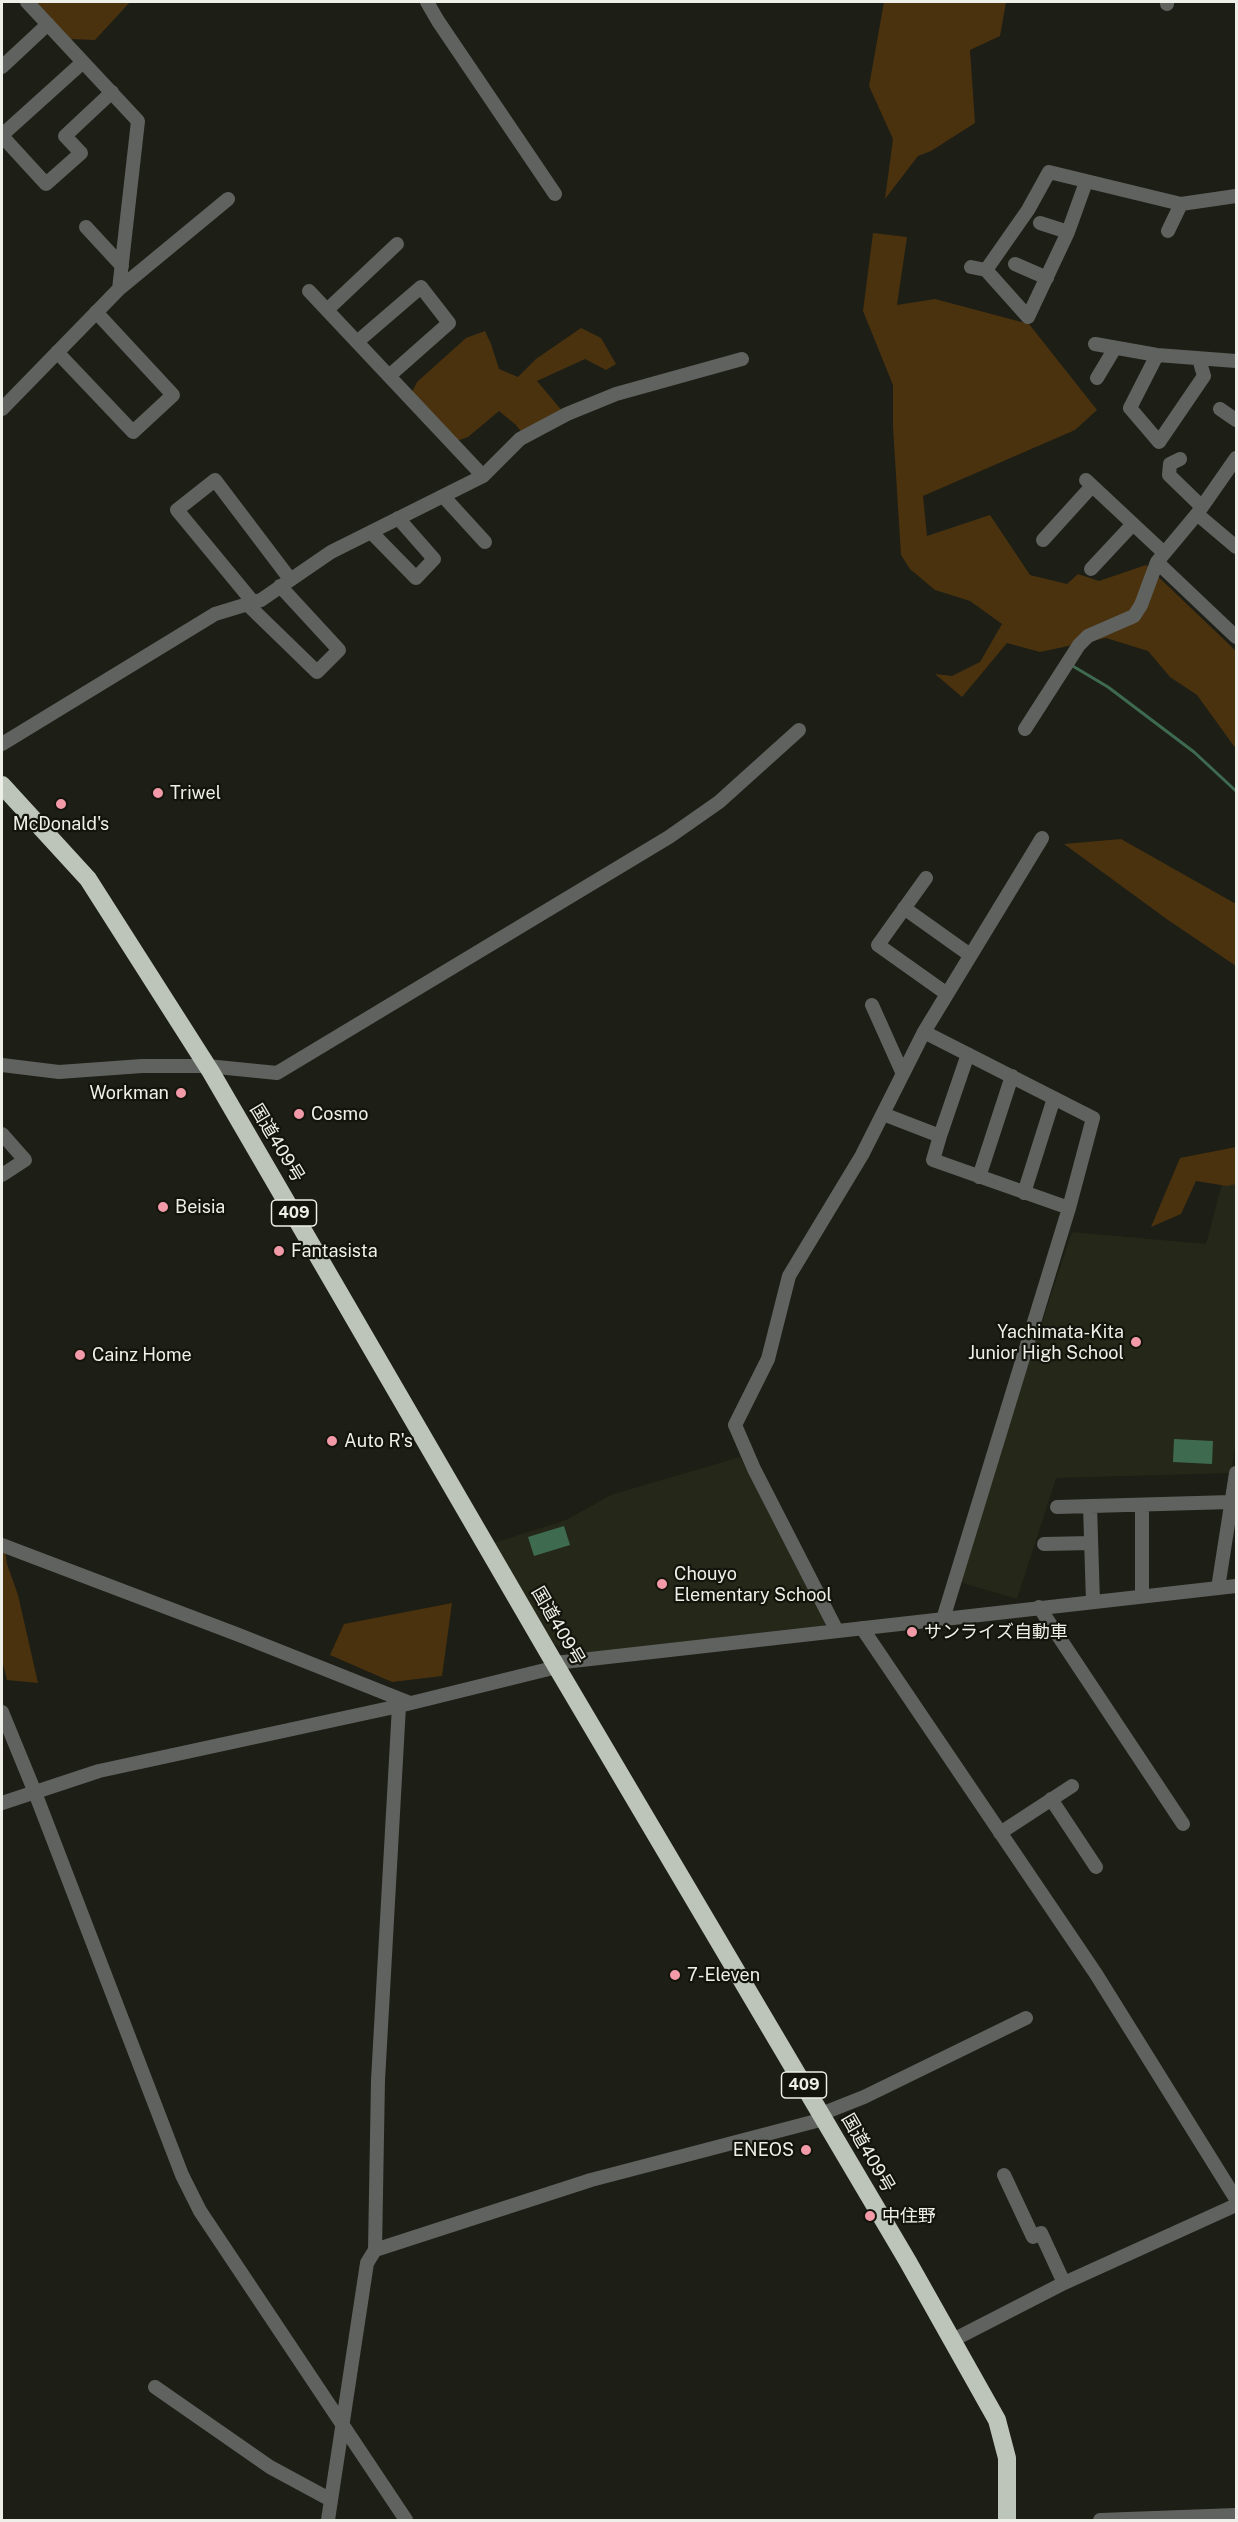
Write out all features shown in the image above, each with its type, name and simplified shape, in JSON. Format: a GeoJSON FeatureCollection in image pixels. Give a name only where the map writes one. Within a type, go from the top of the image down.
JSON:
{"type":"FeatureCollection","features":[{"type":"Feature","properties":{"kind":"highway","name":"国道409号"},"geometry":{"type":"LineString","coordinates":[[2,785],[88,879],[207,1066],[993,2409],[1001,2430],[1007,2458],[1007,2520]]}},
{"type":"Feature","properties":{"kind":"street"},"geometry":{"type":"LineString","coordinates":[[27,2],[138,121],[119,289]]}},
{"type":"Feature","properties":{"kind":"street"},"geometry":{"type":"LineString","coordinates":[[427,2],[555,195]]}},
{"type":"Feature","properties":{"kind":"street"},"geometry":{"type":"LineString","coordinates":[[2,67],[48,24]]}},
{"type":"Feature","properties":{"kind":"street"},"geometry":{"type":"LineString","coordinates":[[83,62],[2,136],[46,184],[81,153],[64,136],[112,92]]}},
{"type":"Feature","properties":{"kind":"street"},"geometry":{"type":"LineString","coordinates":[[986,270],[1028,210],[1048,172],[1181,204],[1236,196]]}},
{"type":"Feature","properties":{"kind":"street"},"geometry":{"type":"LineString","coordinates":[[971,267],[986,270],[1028,316],[1068,232],[1086,182]]}},
{"type":"Feature","properties":{"kind":"street"},"geometry":{"type":"LineString","coordinates":[[2,409],[119,289],[228,200]]}},
{"type":"Feature","properties":{"kind":"street"},"geometry":{"type":"LineString","coordinates":[[1168,231],[1181,204]]}},
{"type":"Feature","properties":{"kind":"street"},"geometry":{"type":"LineString","coordinates":[[1041,223],[1068,232]]}},
{"type":"Feature","properties":{"kind":"street"},"geometry":{"type":"LineString","coordinates":[[86,227],[122,266]]}},
{"type":"Feature","properties":{"kind":"street"},"geometry":{"type":"LineString","coordinates":[[327,310],[398,244]]}},
{"type":"Feature","properties":{"kind":"street"},"geometry":{"type":"LineString","coordinates":[[1015,264],[1047,278]]}},
{"type":"Feature","properties":{"kind":"street"},"geometry":{"type":"LineString","coordinates":[[357,342],[421,287],[449,322],[389,376]]}},
{"type":"Feature","properties":{"kind":"street"},"geometry":{"type":"LineString","coordinates":[[309,291],[483,476]]}},
{"type":"Feature","properties":{"kind":"street"},"geometry":{"type":"LineString","coordinates":[[57,352],[133,432],[173,395],[96,312]]}},
{"type":"Feature","properties":{"kind":"street"},"geometry":{"type":"LineString","coordinates":[[1095,344],[1157,355],[1236,361]]}},
{"type":"Feature","properties":{"kind":"street"},"geometry":{"type":"LineString","coordinates":[[1097,378],[1115,348]]}},
{"type":"Feature","properties":{"kind":"street"},"geometry":{"type":"LineString","coordinates":[[1157,355],[1130,408],[1160,442],[1204,376],[1199,359]]}},
{"type":"Feature","properties":{"kind":"street"},"geometry":{"type":"LineString","coordinates":[[2,744],[215,614],[250,603],[331,552],[483,476],[520,439],[567,414],[616,394],[742,359]]}},
{"type":"Feature","properties":{"kind":"street"},"geometry":{"type":"LineString","coordinates":[[1220,409],[1236,420]]}},
{"type":"Feature","properties":{"kind":"street"},"geometry":{"type":"LineString","coordinates":[[1025,729],[1079,645],[1088,636],[1134,616],[1141,605],[1160,557],[1199,510],[1236,458]]}},
{"type":"Feature","properties":{"kind":"street"},"geometry":{"type":"LineString","coordinates":[[1180,459],[1170,464],[1169,475],[1199,510],[1236,547]]}},
{"type":"Feature","properties":{"kind":"street"},"geometry":{"type":"LineString","coordinates":[[215,480],[285,583],[339,650],[317,672],[250,603],[177,510],[215,480]]}},
{"type":"Feature","properties":{"kind":"street"},"geometry":{"type":"LineString","coordinates":[[1042,540],[1089,483],[1133,524],[1160,557],[1236,637]]}},
{"type":"Feature","properties":{"kind":"street"},"geometry":{"type":"LineString","coordinates":[[443,496],[485,542]]}},
{"type":"Feature","properties":{"kind":"street"},"geometry":{"type":"LineString","coordinates":[[371,532],[416,578],[434,559],[398,518]]}},
{"type":"Feature","properties":{"kind":"street"},"geometry":{"type":"LineString","coordinates":[[1091,569],[1133,524]]}},
{"type":"Feature","properties":{"kind":"street"},"geometry":{"type":"LineString","coordinates":[[2,1065],[59,1072],[142,1066],[207,1066],[277,1073],[669,837],[719,802],[799,730]]}},
{"type":"Feature","properties":{"kind":"street"},"geometry":{"type":"LineString","coordinates":[[837,1630],[754,1469],[735,1425],[768,1359],[789,1276],[862,1155],[924,1032],[1042,838]]}},
{"type":"Feature","properties":{"kind":"street"},"geometry":{"type":"LineString","coordinates":[[926,878],[878,945],[947,994]]}},
{"type":"Feature","properties":{"kind":"street"},"geometry":{"type":"LineString","coordinates":[[904,908],[970,955]]}},
{"type":"Feature","properties":{"kind":"street"},"geometry":{"type":"LineString","coordinates":[[872,1005],[902,1072]]}},
{"type":"Feature","properties":{"kind":"street"},"geometry":{"type":"LineString","coordinates":[[924,1032],[1093,1118],[1069,1208],[943,1618]]}},
{"type":"Feature","properties":{"kind":"street"},"geometry":{"type":"LineString","coordinates":[[968,1054],[933,1160],[1069,1208]]}},
{"type":"Feature","properties":{"kind":"street"},"geometry":{"type":"LineString","coordinates":[[979,1177],[1012,1076]]}},
{"type":"Feature","properties":{"kind":"street"},"geometry":{"type":"LineString","coordinates":[[1024,1193],[1054,1098]]}},
{"type":"Feature","properties":{"kind":"street"},"geometry":{"type":"LineString","coordinates":[[883,1114],[940,1136]]}},
{"type":"Feature","properties":{"kind":"street"},"geometry":{"type":"LineString","coordinates":[[2,1134],[25,1160],[2,1175]]}},
{"type":"Feature","properties":{"kind":"street"},"geometry":{"type":"LineString","coordinates":[[1218,1588],[1236,1473]]}},
{"type":"Feature","properties":{"kind":"street"},"geometry":{"type":"LineString","coordinates":[[1057,1507],[1231,1502]]}},
{"type":"Feature","properties":{"kind":"street"},"geometry":{"type":"LineString","coordinates":[[1142,1505],[1142,1596]]}},
{"type":"Feature","properties":{"kind":"street"},"geometry":{"type":"LineString","coordinates":[[1090,1506],[1093,1602]]}},
{"type":"Feature","properties":{"kind":"street"},"geometry":{"type":"LineString","coordinates":[[1044,1544],[1091,1543]]}},
{"type":"Feature","properties":{"kind":"street"},"geometry":{"type":"LineString","coordinates":[[2,1545],[239,1635],[405,1705]]}},
{"type":"Feature","properties":{"kind":"street"},"geometry":{"type":"LineString","coordinates":[[2,1803],[34,1790],[99,1771],[405,1705],[556,1665],[837,1630],[1236,1586]]}},
{"type":"Feature","properties":{"kind":"street"},"geometry":{"type":"LineString","coordinates":[[1040,1607],[1183,1824]]}},
{"type":"Feature","properties":{"kind":"street"},"geometry":{"type":"LineString","coordinates":[[862,1628],[1096,1974],[1236,2199]]}},
{"type":"Feature","properties":{"kind":"street"},"geometry":{"type":"LineString","coordinates":[[328,2520],[341,2421],[367,2263],[375,2250],[378,2079],[405,1705]]}},
{"type":"Feature","properties":{"kind":"street"},"geometry":{"type":"LineString","coordinates":[[2,1712],[182,2175],[200,2211],[219,2241],[406,2520]]}},
{"type":"Feature","properties":{"kind":"street"},"geometry":{"type":"LineString","coordinates":[[1000,1833],[1072,1786]]}},
{"type":"Feature","properties":{"kind":"street"},"geometry":{"type":"LineString","coordinates":[[1051,1799],[1096,1867]]}},
{"type":"Feature","properties":{"kind":"street"},"geometry":{"type":"LineString","coordinates":[[375,2250],[591,2180],[822,2116],[1026,2018]]}},
{"type":"Feature","properties":{"kind":"street"},"geometry":{"type":"LineString","coordinates":[[1004,2175],[1033,2237],[1041,2233],[1064,2283]]}},
{"type":"Feature","properties":{"kind":"street"},"geometry":{"type":"LineString","coordinates":[[952,2340],[1064,2283],[1236,2205]]}},
{"type":"Feature","properties":{"kind":"street"},"geometry":{"type":"LineString","coordinates":[[155,2387],[270,2467],[331,2500]]}},
{"type":"Feature","properties":{"kind":"street"},"geometry":{"type":"LineString","coordinates":[[1100,2520],[1236,2515]]}},
{"type":"Feature","properties":{"kind":"shaded area"},"geometry":{"type":"Polygon","coordinates":[[[35,2],[130,2],[95,40],[70,39],[35,2]]]}},
{"type":"Feature","properties":{"kind":"shaded area"},"geometry":{"type":"Polygon","coordinates":[[[884,2],[1006,2],[1000,36],[970,50],[975,123],[931,151],[918,156],[885,199],[893,139],[869,86],[884,2]]]}},
{"type":"Feature","properties":{"kind":"shaded area"},"geometry":{"type":"Polygon","coordinates":[[[873,233],[907,237],[897,305],[935,299],[1029,324],[1097,410],[1075,430],[923,496],[927,536],[990,515],[1030,575],[1067,584],[1078,574],[1099,581],[1146,565],[1236,651],[1236,749],[1197,695],[1170,677],[1148,651],[1106,638],[1040,652],[1007,643],[962,697],[935,674],[952,676],[980,662],[1002,624],[970,601],[935,590],[910,569],[901,555],[893,427],[893,385],[863,311],[873,233]]]}},
{"type":"Feature","properties":{"kind":"shaded area"},"geometry":{"type":"Polygon","coordinates":[[[581,328],[601,338],[616,364],[606,370],[585,359],[537,381],[564,413],[523,434],[499,411],[468,437],[454,442],[410,396],[417,382],[466,338],[485,331],[499,369],[518,377],[536,359],[581,328]]]}},
{"type":"Feature","properties":{"kind":"shaded area"},"geometry":{"type":"Polygon","coordinates":[[[1121,839],[1236,904],[1236,966],[1168,920],[1064,844],[1121,839]]]}},
{"type":"Feature","properties":{"kind":"shaded area"},"geometry":{"type":"Polygon","coordinates":[[[1236,1147],[1236,1184],[1227,1186],[1196,1181],[1181,1214],[1151,1227],[1180,1158],[1236,1147]]]}},
{"type":"Feature","properties":{"kind":"shaded area","name":"Yachimata-Kita Junior High School"},"geometry":{"type":"Polygon","coordinates":[[[1225,1173],[1236,1177],[1236,1441],[1231,1473],[1056,1478],[1017,1599],[956,1581],[1072,1232],[1206,1244],[1225,1173]]]}},
{"type":"Feature","properties":{"kind":"shaded area"},"geometry":{"type":"Polygon","coordinates":[[[1174,1439],[1213,1441],[1212,1464],[1173,1462],[1174,1439]]]}},
{"type":"Feature","properties":{"kind":"shaded area","name":"Chouyo Elementary School"},"geometry":{"type":"Polygon","coordinates":[[[740,1457],[827,1625],[577,1654],[554,1644],[494,1543],[566,1520],[611,1495],[740,1457]]]}},
{"type":"Feature","properties":{"kind":"shaded area"},"geometry":{"type":"Polygon","coordinates":[[[564,1526],[570,1545],[534,1556],[528,1537],[564,1526]]]}},
{"type":"Feature","properties":{"kind":"shaded area"},"geometry":{"type":"Polygon","coordinates":[[[2,1530],[7,1564],[18,1595],[38,1683],[7,1680],[2,1660],[2,1530]]]}},
{"type":"Feature","properties":{"kind":"shaded area"},"geometry":{"type":"Polygon","coordinates":[[[452,1603],[442,1676],[392,1682],[330,1655],[344,1624],[452,1603]]]}},
{"type":"Feature","properties":{"kind":"waterway"},"geometry":{"type":"LineString","coordinates":[[1071,665],[1108,687],[1194,752],[1236,791]]}},
{"type":"Feature","properties":{"kind":"place","name":"Triwel"},"geometry":{"type":"Point","coordinates":[158,793]}},
{"type":"Feature","properties":{"kind":"place","name":"McDonald's"},"geometry":{"type":"Point","coordinates":[61,804]}},
{"type":"Feature","properties":{"kind":"place","name":"Workman"},"geometry":{"type":"Point","coordinates":[181,1093]}},
{"type":"Feature","properties":{"kind":"place","name":"Cosmo"},"geometry":{"type":"Point","coordinates":[299,1114]}},
{"type":"Feature","properties":{"kind":"place","name":"Beisia"},"geometry":{"type":"Point","coordinates":[163,1207]}},
{"type":"Feature","properties":{"kind":"place","name":"Fantasista"},"geometry":{"type":"Point","coordinates":[279,1251]}},
{"type":"Feature","properties":{"kind":"place","name":"Yachimata-Kita Junior High School"},"geometry":{"type":"Point","coordinates":[1136,1342]}},
{"type":"Feature","properties":{"kind":"place","name":"Cainz Home"},"geometry":{"type":"Point","coordinates":[80,1355]}},
{"type":"Feature","properties":{"kind":"place","name":"Auto R's"},"geometry":{"type":"Point","coordinates":[332,1441]}},
{"type":"Feature","properties":{"kind":"place","name":"Chouyo Elementary School"},"geometry":{"type":"Point","coordinates":[662,1584]}},
{"type":"Feature","properties":{"kind":"place","name":"サンライズ自動車"},"geometry":{"type":"Point","coordinates":[912,1632]}},
{"type":"Feature","properties":{"kind":"place","name":"7-Eleven"},"geometry":{"type":"Point","coordinates":[675,1975]}},
{"type":"Feature","properties":{"kind":"place","name":"ENEOS"},"geometry":{"type":"Point","coordinates":[806,2150]}},
{"type":"Feature","properties":{"kind":"place","name":"中住野"},"geometry":{"type":"Point","coordinates":[870,2216]}}]}
